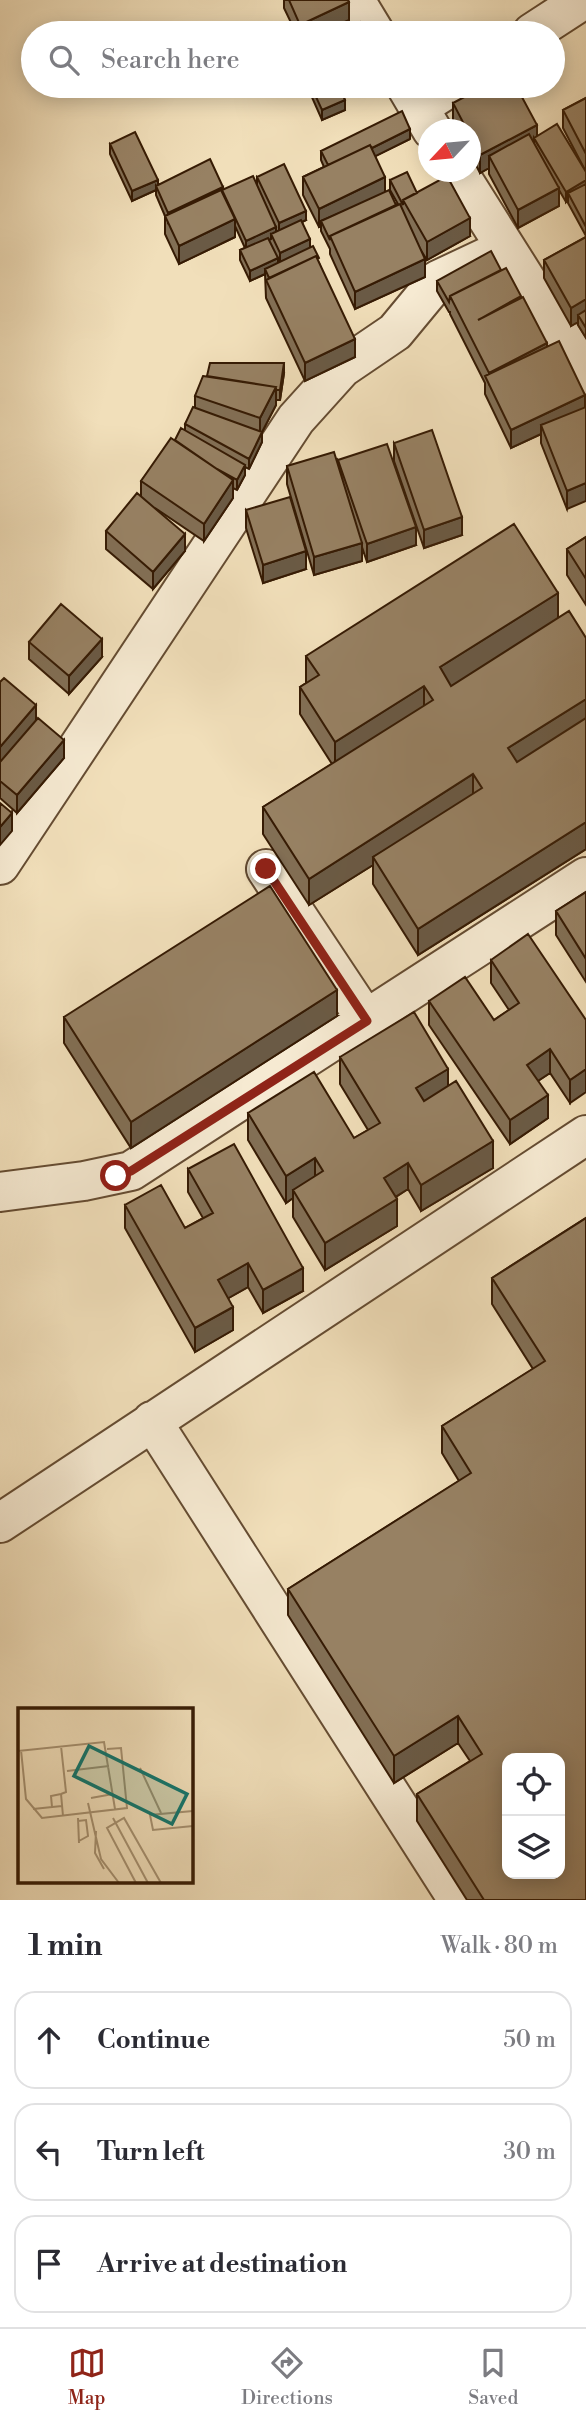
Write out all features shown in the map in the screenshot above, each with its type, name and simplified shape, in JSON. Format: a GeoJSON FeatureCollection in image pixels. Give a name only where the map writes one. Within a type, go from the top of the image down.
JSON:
{"type":"FeatureCollection","features":[{"type":"Feature","properties":{"kind":"street"},"geometry":{"type":"LineString","coordinates":[[355,0],[368,21]]}},
{"type":"Feature","properties":{"kind":"street"},"geometry":{"type":"LineString","coordinates":[[550,21],[575,5]]}},
{"type":"Feature","properties":{"kind":"street"},"geometry":{"type":"LineString","coordinates":[[464,182],[586,375]]}},
{"type":"Feature","properties":{"kind":"street"},"geometry":{"type":"LineString","coordinates":[[0,864],[296,419],[342,368],[395,332],[438,280],[504,249]]}},
{"type":"Feature","properties":{"kind":"street"},"geometry":{"type":"LineString","coordinates":[[266,869],[367,1021]]}},
{"type":"Feature","properties":{"kind":"street"},"geometry":{"type":"LineString","coordinates":[[0,1192],[85,1181],[131,1171],[586,877]]}},
{"type":"Feature","properties":{"kind":"street"},"geometry":{"type":"LineString","coordinates":[[0,1523],[152,1421],[582,1146]]}},
{"type":"Feature","properties":{"kind":"street"},"geometry":{"type":"LineString","coordinates":[[152,1421],[458,1900]]}},
{"type":"Feature","properties":{"kind":"building"},"geometry":{"type":"Polygon","coordinates":[[[289,0],[349,2],[309,21],[298,21],[289,0]]]}},
{"type":"Feature","properties":{"kind":"building"},"geometry":{"type":"Polygon","coordinates":[[[316,98],[344,98],[345,100],[322,110],[316,98]]]}},
{"type":"Feature","properties":{"kind":"building"},"geometry":{"type":"Polygon","coordinates":[[[462,98],[522,98],[537,125],[481,154],[481,119],[461,119],[453,103],[462,98]]]}},
{"type":"Feature","properties":{"kind":"building"},"geometry":{"type":"Polygon","coordinates":[[[586,98],[586,154],[563,110],[586,98]]]}},
{"type":"Feature","properties":{"kind":"building"},"geometry":{"type":"Polygon","coordinates":[[[402,111],[410,129],[372,148],[370,145],[328,165],[321,151],[402,111]]]}},
{"type":"Feature","properties":{"kind":"building"},"geometry":{"type":"Polygon","coordinates":[[[557,124],[586,172],[586,180],[566,192],[534,138],[557,124]]]}},
{"type":"Feature","properties":{"kind":"building"},"geometry":{"type":"Polygon","coordinates":[[[135,132],[158,180],[132,191],[110,144],[135,132]]]}},
{"type":"Feature","properties":{"kind":"building"},"geometry":{"type":"Polygon","coordinates":[[[529,134],[559,188],[518,210],[489,156],[529,134]]]}},
{"type":"Feature","properties":{"kind":"building"},"geometry":{"type":"Polygon","coordinates":[[[370,145],[385,177],[319,209],[303,177],[370,145]]]}},
{"type":"Feature","properties":{"kind":"building"},"geometry":{"type":"Polygon","coordinates":[[[210,159],[223,187],[168,213],[156,186],[210,159]]]}},
{"type":"Feature","properties":{"kind":"building"},"geometry":{"type":"Polygon","coordinates":[[[284,164],[306,211],[279,223],[257,177],[284,164]]]}},
{"type":"Feature","properties":{"kind":"building"},"geometry":{"type":"Polygon","coordinates":[[[407,172],[417,193],[403,200],[403,205],[390,180],[407,172]]]}},
{"type":"Feature","properties":{"kind":"building"},"geometry":{"type":"Polygon","coordinates":[[[253,176],[276,227],[246,241],[222,190],[253,176]]]}},
{"type":"Feature","properties":{"kind":"building"},"geometry":{"type":"Polygon","coordinates":[[[436,182],[450,182],[470,218],[427,242],[403,200],[436,182]]]}},
{"type":"Feature","properties":{"kind":"building"},"geometry":{"type":"Polygon","coordinates":[[[586,184],[586,227],[568,193],[586,184]]]}},
{"type":"Feature","properties":{"kind":"building"},"geometry":{"type":"Polygon","coordinates":[[[221,190],[235,219],[179,246],[165,216],[221,190]]]}},
{"type":"Feature","properties":{"kind":"building"},"geometry":{"type":"Polygon","coordinates":[[[389,190],[396,205],[330,236],[330,240],[321,221],[389,190]]]}},
{"type":"Feature","properties":{"kind":"building"},"geometry":{"type":"Polygon","coordinates":[[[400,204],[425,259],[355,292],[330,236],[400,204]]]}},
{"type":"Feature","properties":{"kind":"building"},"geometry":{"type":"Polygon","coordinates":[[[301,220],[310,239],[280,253],[271,234],[301,220]]]}},
{"type":"Feature","properties":{"kind":"building"},"geometry":{"type":"Polygon","coordinates":[[[586,237],[586,299],[571,308],[544,260],[586,237]]]}},
{"type":"Feature","properties":{"kind":"building"},"geometry":{"type":"Polygon","coordinates":[[[268,238],[278,258],[250,271],[240,250],[268,238]]]}},
{"type":"Feature","properties":{"kind":"building"},"geometry":{"type":"Polygon","coordinates":[[[313,246],[318,259],[316,256],[269,278],[265,269],[313,246]]]}},
{"type":"Feature","properties":{"kind":"building"},"geometry":{"type":"Polygon","coordinates":[[[491,251],[501,270],[450,296],[449,302],[437,281],[491,251]]]}},
{"type":"Feature","properties":{"kind":"building"},"geometry":{"type":"Polygon","coordinates":[[[316,256],[355,339],[305,363],[266,280],[316,256]]]}},
{"type":"Feature","properties":{"kind":"building"},"geometry":{"type":"Polygon","coordinates":[[[506,268],[521,296],[478,320],[523,297],[547,343],[489,373],[450,296],[506,268]]]}},
{"type":"Feature","properties":{"kind":"building"},"geometry":{"type":"Polygon","coordinates":[[[586,310],[586,328],[578,315],[586,310]]]}},
{"type":"Feature","properties":{"kind":"building"},"geometry":{"type":"Polygon","coordinates":[[[559,341],[585,395],[511,430],[485,376],[559,341]]]}},
{"type":"Feature","properties":{"kind":"building"},"geometry":{"type":"Polygon","coordinates":[[[210,363],[284,363],[280,390],[276,390],[276,387],[207,376],[210,363]]]}},
{"type":"Feature","properties":{"kind":"building"},"geometry":{"type":"Polygon","coordinates":[[[203,376],[276,387],[260,418],[195,396],[203,376]]]}},
{"type":"Feature","properties":{"kind":"building"},"geometry":{"type":"Polygon","coordinates":[[[193,407],[262,432],[249,459],[185,424],[193,407]]]}},
{"type":"Feature","properties":{"kind":"building"},"geometry":{"type":"Polygon","coordinates":[[[586,407],[586,483],[567,491],[541,425],[586,407]]]}},
{"type":"Feature","properties":{"kind":"building"},"geometry":{"type":"Polygon","coordinates":[[[181,428],[245,465],[237,480],[175,440],[181,428]]]}},
{"type":"Feature","properties":{"kind":"building"},"geometry":{"type":"Polygon","coordinates":[[[432,430],[462,517],[424,530],[394,443],[432,430]]]}},
{"type":"Feature","properties":{"kind":"building"},"geometry":{"type":"Polygon","coordinates":[[[171,438],[233,480],[204,524],[141,481],[171,438]]]}},
{"type":"Feature","properties":{"kind":"building"},"geometry":{"type":"Polygon","coordinates":[[[387,444],[416,527],[367,544],[338,460],[387,444]]]}},
{"type":"Feature","properties":{"kind":"building"},"geometry":{"type":"Polygon","coordinates":[[[334,452],[362,543],[314,557],[287,466],[334,452]]]}},
{"type":"Feature","properties":{"kind":"building"},"geometry":{"type":"Polygon","coordinates":[[[137,493],[185,534],[153,572],[106,531],[137,493]]]}},
{"type":"Feature","properties":{"kind":"building"},"geometry":{"type":"Polygon","coordinates":[[[290,497],[306,551],[263,565],[246,510],[290,497]]]}},
{"type":"Feature","properties":{"kind":"building"},"geometry":{"type":"Polygon","coordinates":[[[514,524],[558,593],[440,667],[451,686],[569,611],[586,638],[586,699],[508,748],[517,762],[586,718],[586,822],[418,929],[373,857],[482,788],[473,774],[309,879],[263,807],[433,700],[424,686],[335,742],[300,687],[319,675],[306,656],[514,524]]]}},
{"type":"Feature","properties":{"kind":"building"},"geometry":{"type":"Polygon","coordinates":[[[586,537],[586,579],[567,549],[586,537]]]}},
{"type":"Feature","properties":{"kind":"building"},"geometry":{"type":"Polygon","coordinates":[[[61,604],[102,639],[69,676],[29,642],[61,604]]]}},
{"type":"Feature","properties":{"kind":"building"},"geometry":{"type":"Polygon","coordinates":[[[4,678],[36,705],[0,747],[0,682],[4,678]]]}},
{"type":"Feature","properties":{"kind":"building"},"geometry":{"type":"Polygon","coordinates":[[[38,718],[64,740],[17,795],[0,781],[0,762],[38,718]]]}},
{"type":"Feature","properties":{"kind":"building"},"geometry":{"type":"Polygon","coordinates":[[[0,803],[12,813],[0,827],[0,803]]]}},
{"type":"Feature","properties":{"kind":"building"},"geometry":{"type":"Polygon","coordinates":[[[270,886],[337,990],[131,1122],[64,1017],[270,886]]]}},
{"type":"Feature","properties":{"kind":"building"},"geometry":{"type":"Polygon","coordinates":[[[586,892],[586,959],[556,911],[586,892]]]}},
{"type":"Feature","properties":{"kind":"building"},"geometry":{"type":"Polygon","coordinates":[[[528,934],[586,1020],[586,1069],[570,1080],[550,1049],[527,1065],[548,1095],[510,1120],[429,1001],[465,977],[494,1020],[519,1003],[491,960],[528,934]]]}},
{"type":"Feature","properties":{"kind":"building"},"geometry":{"type":"Polygon","coordinates":[[[414,1012],[448,1069],[416,1088],[424,1101],[456,1081],[493,1141],[421,1185],[408,1163],[384,1178],[397,1199],[325,1243],[293,1190],[323,1171],[315,1158],[286,1176],[248,1113],[314,1072],[354,1138],[380,1123],[340,1057],[414,1012]]]}},
{"type":"Feature","properties":{"kind":"building"},"geometry":{"type":"Polygon","coordinates":[[[234,1144],[303,1268],[263,1290],[248,1263],[218,1280],[233,1307],[195,1328],[125,1205],[161,1185],[185,1228],[213,1213],[188,1169],[234,1144]]]}},
{"type":"Feature","properties":{"kind":"building"},"geometry":{"type":"Polygon","coordinates":[[[586,1218],[586,1900],[484,1900],[417,1794],[482,1754],[458,1716],[394,1756],[288,1589],[471,1473],[442,1426],[545,1361],[492,1278],[586,1218]]]}},
{"type":"Feature","properties":{"kind":"route"},"geometry":{"type":"LineString","coordinates":[[116,1176],[131,1171],[367,1021],[266,869]]}}]}
